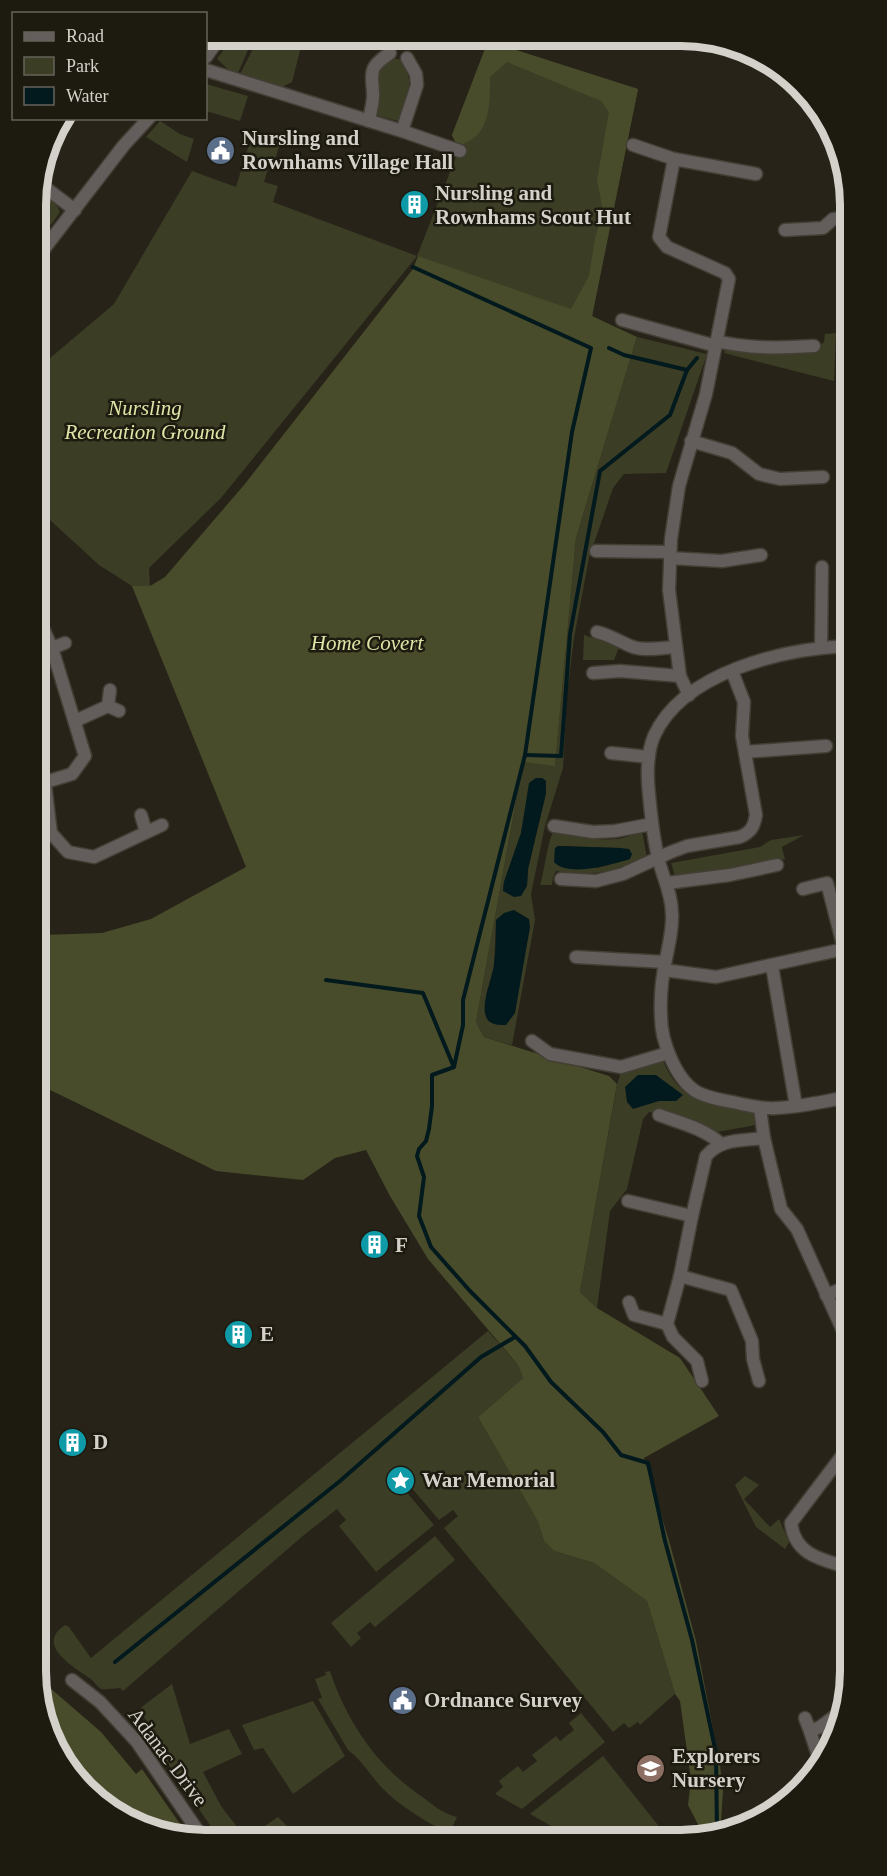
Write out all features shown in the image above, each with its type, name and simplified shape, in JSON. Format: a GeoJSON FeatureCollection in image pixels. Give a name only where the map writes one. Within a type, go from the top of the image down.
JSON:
{"type":"FeatureCollection","features":[{"type":"Feature","properties":{"kind":"street"},"geometry":{"type":"LineString","coordinates":[[369,121],[373,95],[370,75],[375,63],[390,53]]}},
{"type":"Feature","properties":{"kind":"street"},"geometry":{"type":"LineString","coordinates":[[402,131],[417,85],[416,74],[407,58]]}},
{"type":"Feature","properties":{"kind":"street"},"geometry":{"type":"LineString","coordinates":[[207,70],[460,151]]}},
{"type":"Feature","properties":{"kind":"street"},"geometry":{"type":"LineString","coordinates":[[47,245],[124,146],[147,120]]}},
{"type":"Feature","properties":{"kind":"street"},"geometry":{"type":"LineString","coordinates":[[633,145],[674,159],[756,174]]}},
{"type":"Feature","properties":{"kind":"street"},"geometry":{"type":"LineString","coordinates":[[674,159],[659,237],[667,247],[725,273],[729,279],[706,394],[679,486],[670,555],[669,590],[676,647],[680,676],[689,695]]}},
{"type":"Feature","properties":{"kind":"street"},"geometry":{"type":"LineString","coordinates":[[48,189],[75,210]]}},
{"type":"Feature","properties":{"kind":"street"},"geometry":{"type":"LineString","coordinates":[[785,230],[823,228],[833,219],[840,218]]}},
{"type":"Feature","properties":{"kind":"street"},"geometry":{"type":"LineString","coordinates":[[622,320],[737,346],[770,349],[814,346]]}},
{"type":"Feature","properties":{"kind":"street"},"geometry":{"type":"LineString","coordinates":[[691,441],[732,453],[759,474],[780,479],[823,477]]}},
{"type":"Feature","properties":{"kind":"street"},"geometry":{"type":"LineString","coordinates":[[596,550],[722,561],[761,555]]}},
{"type":"Feature","properties":{"kind":"street"},"geometry":{"type":"LineString","coordinates":[[821,648],[822,567]]}},
{"type":"Feature","properties":{"kind":"street"},"geometry":{"type":"LineString","coordinates":[[597,632],[611,635],[633,647],[651,650],[676,647]]}},
{"type":"Feature","properties":{"kind":"street"},"geometry":{"type":"LineString","coordinates":[[47,637],[85,756],[72,774],[47,782]]}},
{"type":"Feature","properties":{"kind":"street"},"geometry":{"type":"LineString","coordinates":[[52,648],[65,643]]}},
{"type":"Feature","properties":{"kind":"street"},"geometry":{"type":"LineString","coordinates":[[840,647],[786,653],[758,660],[732,671],[689,695],[675,706],[654,737],[649,757],[648,791],[658,858],[667,883],[672,915],[661,1017],[663,1038],[679,1073],[695,1091],[709,1098],[760,1108],[796,1106],[840,1099]]}},
{"type":"Feature","properties":{"kind":"street"},"geometry":{"type":"LineString","coordinates":[[593,673],[620,671],[680,676]]}},
{"type":"Feature","properties":{"kind":"street"},"geometry":{"type":"LineString","coordinates":[[561,879],[596,881],[623,874],[687,846],[740,837],[747,834],[754,826],[756,815],[742,736],[744,702],[732,671]]}},
{"type":"Feature","properties":{"kind":"street"},"geometry":{"type":"LineString","coordinates":[[75,721],[114,709],[110,690]]}},
{"type":"Feature","properties":{"kind":"street"},"geometry":{"type":"LineString","coordinates":[[746,752],[826,746]]}},
{"type":"Feature","properties":{"kind":"street"},"geometry":{"type":"LineString","coordinates":[[611,753],[649,757]]}},
{"type":"Feature","properties":{"kind":"street"},"geometry":{"type":"LineString","coordinates":[[47,809],[51,833],[68,852],[94,857],[162,825]]}},
{"type":"Feature","properties":{"kind":"street"},"geometry":{"type":"LineString","coordinates":[[141,815],[146,832]]}},
{"type":"Feature","properties":{"kind":"street"},"geometry":{"type":"LineString","coordinates":[[554,826],[604,831],[652,824]]}},
{"type":"Feature","properties":{"kind":"street"},"geometry":{"type":"LineString","coordinates":[[667,883],[730,875],[777,865]]}},
{"type":"Feature","properties":{"kind":"street"},"geometry":{"type":"LineString","coordinates":[[803,889],[827,883],[840,933]]}},
{"type":"Feature","properties":{"kind":"street"},"geometry":{"type":"LineString","coordinates":[[576,957],[665,966],[716,977],[772,966],[840,957]]}},
{"type":"Feature","properties":{"kind":"street"},"geometry":{"type":"LineString","coordinates":[[772,966],[796,1106]]}},
{"type":"Feature","properties":{"kind":"street"},"geometry":{"type":"LineString","coordinates":[[532,1041],[550,1054],[621,1067],[668,1053]]}},
{"type":"Feature","properties":{"kind":"street"},"geometry":{"type":"LineString","coordinates":[[760,1108],[764,1138],[781,1209],[797,1229],[840,1325]]}},
{"type":"Feature","properties":{"kind":"street"},"geometry":{"type":"LineString","coordinates":[[659,1115],[700,1129],[720,1143]]}},
{"type":"Feature","properties":{"kind":"street"},"geometry":{"type":"LineString","coordinates":[[702,1381],[697,1361],[673,1337],[667,1324],[680,1276],[706,1156],[720,1143],[764,1138]]}},
{"type":"Feature","properties":{"kind":"street"},"geometry":{"type":"LineString","coordinates":[[628,1201],[692,1215]]}},
{"type":"Feature","properties":{"kind":"street"},"geometry":{"type":"LineString","coordinates":[[680,1276],[731,1290],[752,1341],[753,1359],[759,1381]]}},
{"type":"Feature","properties":{"kind":"street"},"geometry":{"type":"LineString","coordinates":[[826,1294],[840,1290]]}},
{"type":"Feature","properties":{"kind":"street"},"geometry":{"type":"LineString","coordinates":[[629,1302],[634,1315],[667,1324]]}},
{"type":"Feature","properties":{"kind":"street"},"geometry":{"type":"LineString","coordinates":[[840,1458],[791,1523],[793,1537],[805,1551],[840,1565]]}},
{"type":"Feature","properties":{"kind":"street","name":"Adanac Drive"},"geometry":{"type":"LineString","coordinates":[[72,1680],[100,1702],[137,1742],[197,1829]]}},
{"type":"Feature","properties":{"kind":"street"},"geometry":{"type":"LineString","coordinates":[[810,1731],[833,1717]]}},
{"type":"Feature","properties":{"kind":"street"},"geometry":{"type":"LineString","coordinates":[[805,1718],[817,1753]]}},
{"type":"Feature","properties":{"kind":"green space"},"geometry":{"type":"Polygon","coordinates":[[[486,46],[505,46],[638,89],[592,317],[417,256],[459,149],[452,135],[486,46]]]}},
{"type":"Feature","properties":{"kind":"green space","name":"Home Covert"},"geometry":{"type":"Polygon","coordinates":[[[486,46],[505,46],[638,89],[592,316],[637,337],[576,538],[555,766],[523,762],[476,1022],[484,1037],[609,1076],[617,1084],[580,1292],[597,1308],[680,1358],[719,1416],[644,1458],[696,1641],[720,1765],[723,1792],[721,1824],[702,1828],[700,1828],[688,1805],[691,1780],[680,1701],[675,1694],[647,1601],[594,1563],[554,1551],[544,1541],[538,1522],[478,1417],[523,1378],[518,1365],[428,1259],[390,1196],[366,1150],[335,1158],[303,1180],[216,1171],[46,1088],[46,935],[102,933],[151,919],[246,867],[132,586],[150,586],[165,577],[244,485],[413,269],[418,256],[571,309],[589,276],[595,238],[603,211],[597,180],[609,112],[601,101],[507,62],[490,77],[489,109],[482,128],[476,136],[457,146],[452,135],[486,46]]]}},
{"type":"Feature","properties":{"kind":"green space"},"geometry":{"type":"Polygon","coordinates":[[[225,47],[249,47],[238,73],[229,70],[217,59],[225,47]]]}},
{"type":"Feature","properties":{"kind":"green space"},"geometry":{"type":"Polygon","coordinates":[[[254,47],[301,47],[292,82],[282,87],[240,74],[254,47]]]}},
{"type":"Feature","properties":{"kind":"green space"},"geometry":{"type":"Polygon","coordinates":[[[390,57],[401,60],[406,68],[409,83],[407,97],[398,121],[376,115],[376,68],[390,57]]]}},
{"type":"Feature","properties":{"kind":"green space"},"geometry":{"type":"Polygon","coordinates":[[[207,84],[248,96],[240,121],[207,111],[207,84]]]}},
{"type":"Feature","properties":{"kind":"green space"},"geometry":{"type":"Polygon","coordinates":[[[160,121],[180,134],[194,139],[187,162],[146,137],[160,121]]]}},
{"type":"Feature","properties":{"kind":"green space","name":"Nursling Recreation Ground"},"geometry":{"type":"Polygon","coordinates":[[[253,131],[281,140],[273,166],[269,165],[264,182],[278,186],[273,202],[417,256],[221,498],[149,568],[150,586],[132,586],[99,565],[47,517],[47,361],[114,304],[192,171],[236,187],[253,131]]]}},
{"type":"Feature","properties":{"kind":"green space"},"geometry":{"type":"Polygon","coordinates":[[[47,196],[60,212],[51,225],[47,221],[47,196]]]}},
{"type":"Feature","properties":{"kind":"green space"},"geometry":{"type":"Polygon","coordinates":[[[836,333],[834,381],[724,353],[725,350],[772,354],[815,350],[824,342],[825,334],[836,333]]]}},
{"type":"Feature","properties":{"kind":"green space"},"geometry":{"type":"Polygon","coordinates":[[[637,337],[707,354],[666,473],[624,474],[613,488],[589,558],[574,638],[567,694],[563,768],[545,826],[531,894],[535,920],[512,1045],[484,1037],[476,1022],[523,762],[555,765],[576,538],[637,337]],[[536,778],[530,783],[521,833],[503,891],[527,886],[528,869],[546,793],[546,781],[536,778]],[[496,920],[494,967],[486,995],[488,1021],[506,1025],[496,920]]]}},
{"type":"Feature","properties":{"kind":"green space"},"geometry":{"type":"Polygon","coordinates":[[[584,635],[619,647],[614,660],[583,660],[584,635]]]}},
{"type":"Feature","properties":{"kind":"green space"},"geometry":{"type":"Polygon","coordinates":[[[642,831],[647,858],[602,872],[580,874],[556,871],[552,885],[540,885],[553,833],[584,838],[619,839],[642,831]],[[558,846],[597,868],[630,859],[620,848],[558,846]]]}},
{"type":"Feature","properties":{"kind":"green space"},"geometry":{"type":"Polygon","coordinates":[[[804,835],[782,847],[785,860],[777,859],[756,868],[731,872],[726,868],[712,870],[711,875],[676,879],[671,863],[760,847],[771,840],[804,835]]]}},
{"type":"Feature","properties":{"kind":"green space"},"geometry":{"type":"Polygon","coordinates":[[[663,1061],[679,1087],[689,1095],[711,1104],[754,1110],[756,1125],[717,1132],[693,1120],[649,1112],[643,1119],[627,1189],[610,1211],[597,1308],[580,1292],[617,1085],[621,1072],[663,1061]]]}},
{"type":"Feature","properties":{"kind":"green space"},"geometry":{"type":"Polygon","coordinates":[[[488,1331],[518,1365],[523,1378],[478,1417],[538,1522],[544,1541],[554,1551],[594,1563],[647,1601],[675,1694],[640,1725],[638,1722],[629,1728],[624,1723],[613,1732],[444,1528],[458,1516],[453,1510],[439,1520],[404,1479],[400,1471],[390,1479],[395,1485],[399,1483],[434,1525],[376,1572],[339,1526],[346,1520],[337,1509],[123,1691],[120,1688],[101,1689],[60,1655],[55,1648],[54,1640],[65,1625],[69,1627],[91,1658],[488,1331]]]}},
{"type":"Feature","properties":{"kind":"green space"},"geometry":{"type":"Polygon","coordinates":[[[745,1476],[759,1485],[744,1499],[770,1527],[779,1519],[789,1542],[785,1549],[756,1527],[735,1485],[745,1476]]]}},
{"type":"Feature","properties":{"kind":"green space"},"geometry":{"type":"Polygon","coordinates":[[[435,1536],[455,1560],[375,1627],[370,1622],[357,1633],[361,1638],[351,1647],[331,1623],[435,1536]]]}},
{"type":"Feature","properties":{"kind":"green space"},"geometry":{"type":"Polygon","coordinates":[[[330,1671],[354,1725],[390,1771],[438,1808],[457,1817],[451,1830],[442,1830],[397,1801],[382,1788],[348,1750],[318,1699],[322,1698],[315,1679],[326,1675],[325,1672],[330,1671]]]}},
{"type":"Feature","properties":{"kind":"green space"},"geometry":{"type":"Polygon","coordinates":[[[172,1684],[190,1744],[229,1729],[242,1754],[203,1772],[221,1806],[239,1830],[213,1830],[163,1756],[140,1710],[172,1684]]]}},
{"type":"Feature","properties":{"kind":"green space"},"geometry":{"type":"Polygon","coordinates":[[[47,1686],[101,1732],[136,1774],[142,1769],[182,1827],[164,1824],[126,1808],[93,1783],[79,1767],[59,1731],[52,1712],[47,1686]]]}},
{"type":"Feature","properties":{"kind":"green space"},"geometry":{"type":"Polygon","coordinates":[[[313,1701],[345,1756],[293,1794],[263,1748],[254,1750],[242,1725],[313,1701]]]}},
{"type":"Feature","properties":{"kind":"green space"},"geometry":{"type":"Polygon","coordinates":[[[581,1713],[605,1742],[522,1809],[495,1794],[503,1787],[499,1781],[518,1766],[523,1772],[537,1761],[532,1755],[556,1736],[560,1741],[574,1730],[569,1723],[581,1713]]]}},
{"type":"Feature","properties":{"kind":"green space"},"geometry":{"type":"Polygon","coordinates":[[[603,1756],[662,1830],[558,1830],[530,1814],[603,1756]]]}},
{"type":"Feature","properties":{"kind":"green space"},"geometry":{"type":"Polygon","coordinates":[[[278,1817],[291,1830],[259,1830],[278,1817]]]}},
{"type":"Feature","properties":{"kind":"water"},"geometry":{"type":"Polygon","coordinates":[[[536,778],[546,781],[546,793],[528,869],[527,886],[521,896],[514,897],[503,891],[504,882],[521,833],[529,783],[536,778]]]}},
{"type":"Feature","properties":{"kind":"water"},"geometry":{"type":"Polygon","coordinates":[[[558,846],[620,848],[629,849],[632,854],[630,859],[613,864],[570,869],[554,862],[555,848],[558,846]]]}},
{"type":"Feature","properties":{"kind":"water"},"geometry":{"type":"Polygon","coordinates":[[[514,910],[529,919],[530,927],[515,1013],[506,1025],[499,1025],[492,1023],[485,1015],[485,1001],[494,964],[496,920],[504,913],[514,910]]]}},
{"type":"Feature","properties":{"kind":"water"},"geometry":{"type":"Polygon","coordinates":[[[638,1075],[656,1075],[683,1095],[676,1101],[659,1101],[633,1109],[627,1102],[625,1087],[638,1075]]]}},
{"type":"Feature","properties":{"kind":"waterway"},"geometry":{"type":"LineString","coordinates":[[413,267],[591,348],[572,432],[525,755],[463,1000],[463,1025],[454,1067],[432,1075],[429,1129],[426,1141],[419,1149],[417,1156],[424,1177],[419,1216],[431,1247],[470,1291],[525,1346],[551,1382],[603,1432],[621,1455],[648,1463],[665,1541],[692,1640],[716,1753],[717,1825]]}},
{"type":"Feature","properties":{"kind":"waterway"},"geometry":{"type":"LineString","coordinates":[[525,755],[561,756],[570,634],[600,471],[670,415],[687,370],[624,355],[609,348]]}},
{"type":"Feature","properties":{"kind":"waterway"},"geometry":{"type":"LineString","coordinates":[[687,370],[697,358]]}},
{"type":"Feature","properties":{"kind":"waterway"},"geometry":{"type":"LineString","coordinates":[[326,980],[423,993],[453,1065]]}},
{"type":"Feature","properties":{"kind":"waterway"},"geometry":{"type":"LineString","coordinates":[[115,1662],[340,1481],[481,1357],[515,1337]]}},
{"type":"Feature","properties":{"kind":"place","name":"Nursling and Rownhams Village Hall"},"geometry":{"type":"Point","coordinates":[221,150]}},
{"type":"Feature","properties":{"kind":"place","name":"Nursling and Rownhams Scout Hut"},"geometry":{"type":"Point","coordinates":[414,205]}},
{"type":"Feature","properties":{"kind":"place","name":"F"},"geometry":{"type":"Point","coordinates":[374,1245]}},
{"type":"Feature","properties":{"kind":"place","name":"E"},"geometry":{"type":"Point","coordinates":[239,1334]}},
{"type":"Feature","properties":{"kind":"place","name":"D"},"geometry":{"type":"Point","coordinates":[72,1442]}},
{"type":"Feature","properties":{"kind":"place","name":"War Memorial"},"geometry":{"type":"Point","coordinates":[401,1480]}},
{"type":"Feature","properties":{"kind":"place","name":"Ordnance Survey"},"geometry":{"type":"Point","coordinates":[403,1700]}},
{"type":"Feature","properties":{"kind":"place","name":"Explorers Nursery"},"geometry":{"type":"Point","coordinates":[651,1768]}}]}
